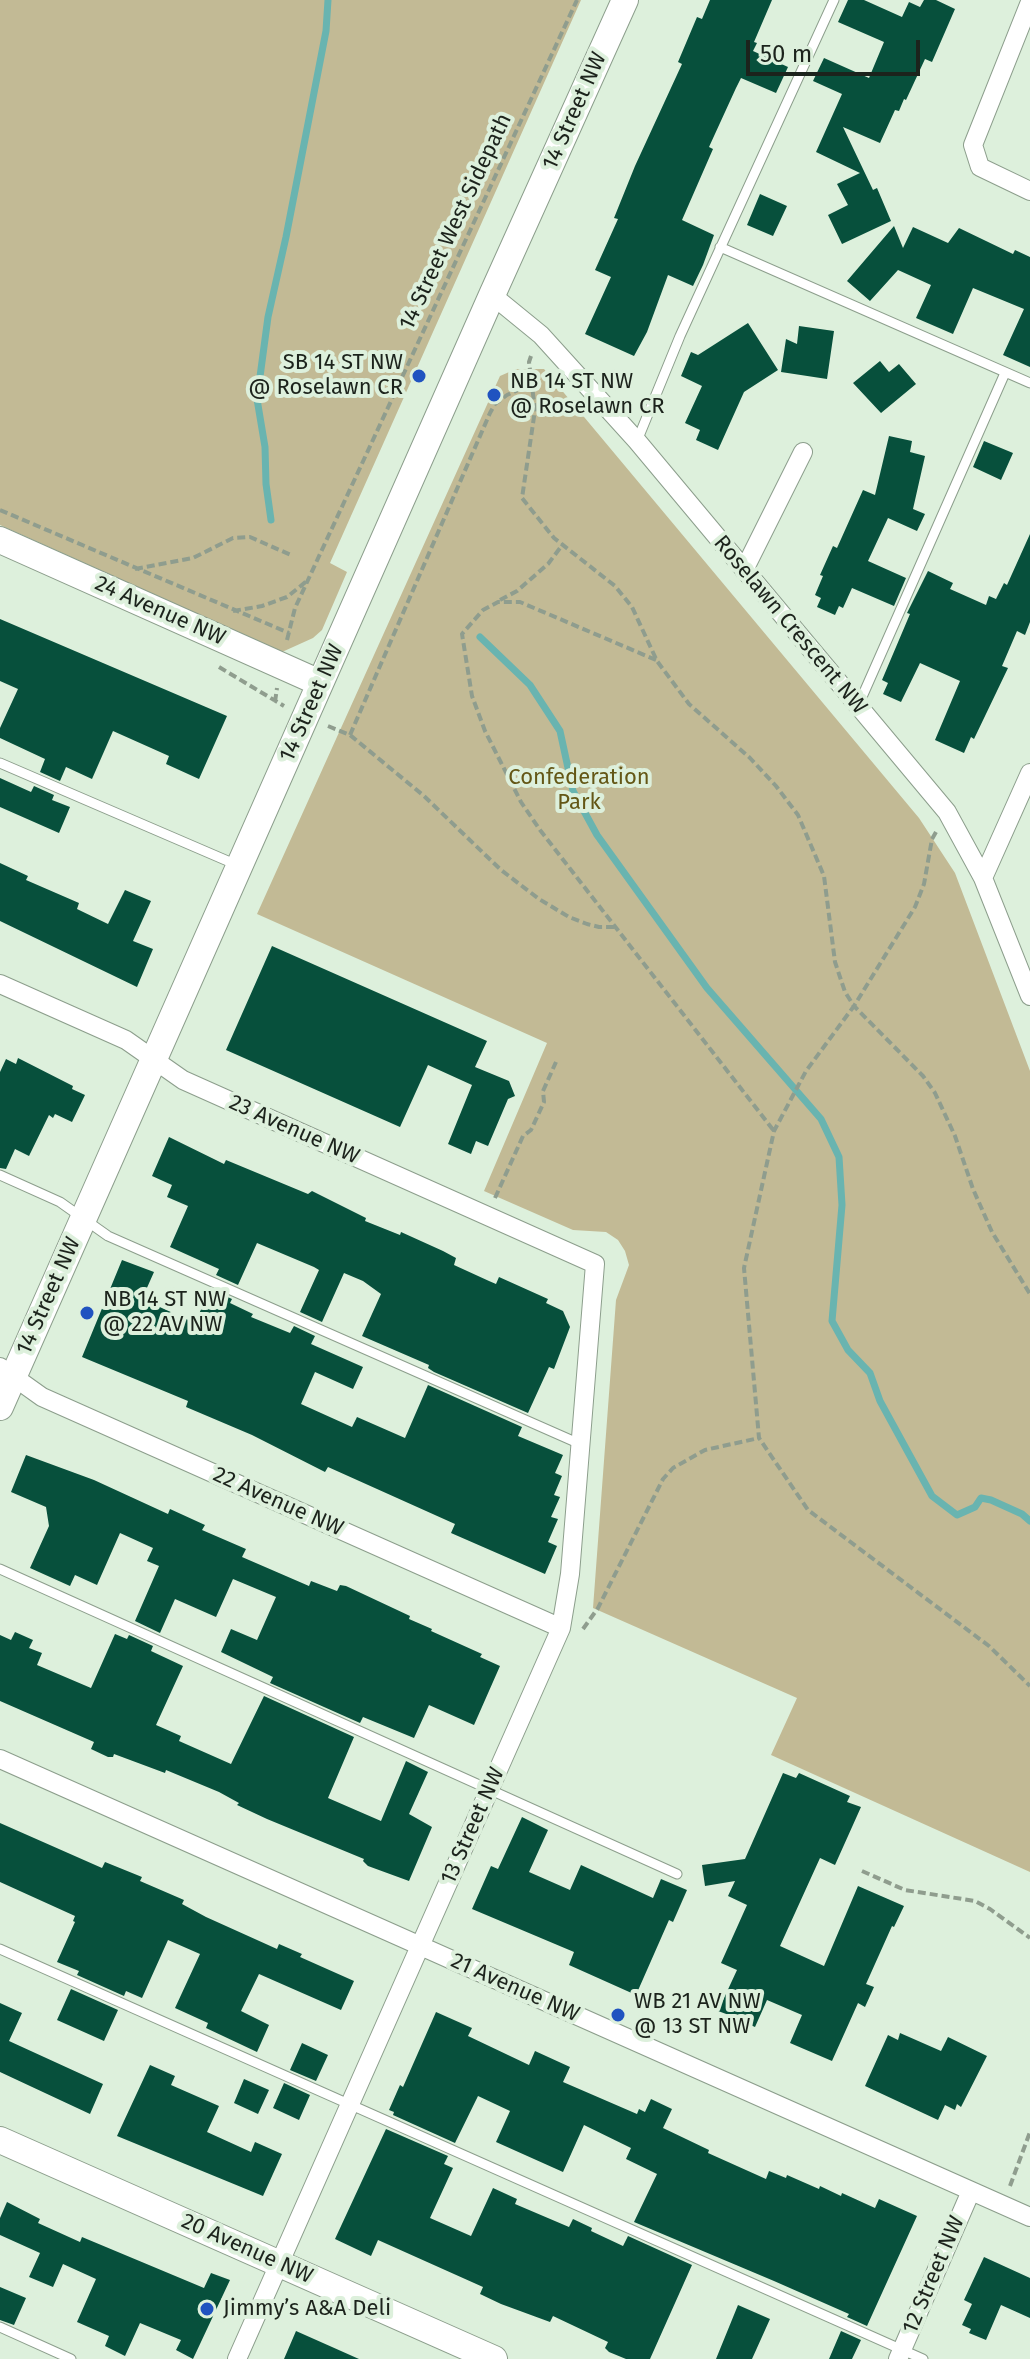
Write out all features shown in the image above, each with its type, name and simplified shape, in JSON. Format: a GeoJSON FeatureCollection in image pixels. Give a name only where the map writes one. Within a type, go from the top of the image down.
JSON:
{"type":"FeatureCollection","features":[{"type":"Feature","properties":{"kind":"main road","name":"14 Street NW"},"geometry":{"type":"LineString","coordinates":[[0,1407],[7,1372],[84,1218],[625,0]]}},
{"type":"Feature","properties":{"kind":"main road","name":"24 Avenue NW"},"geometry":{"type":"LineString","coordinates":[[0,540],[320,683]]}},
{"type":"Feature","properties":{"kind":"main road","name":"20 Avenue NW"},"geometry":{"type":"LineString","coordinates":[[0,2140],[494,2359]]}},
{"type":"Feature","properties":{"kind":"street"},"geometry":{"type":"LineString","coordinates":[[1030,2],[973,145],[980,167],[1030,191]]}},
{"type":"Feature","properties":{"kind":"street","name":"Roselawn Crescent NW"},"geometry":{"type":"LineString","coordinates":[[492,295],[541,335],[637,441],[947,812],[983,878],[1030,996]]}},
{"type":"Feature","properties":{"kind":"street"},"geometry":{"type":"LineString","coordinates":[[744,570],[803,452]]}},
{"type":"Feature","properties":{"kind":"street"},"geometry":{"type":"LineString","coordinates":[[983,878],[1030,773]]}},
{"type":"Feature","properties":{"kind":"street","name":"23 Avenue NW"},"geometry":{"type":"LineString","coordinates":[[0,984],[126,1040],[183,1080],[595,1264]]}},
{"type":"Feature","properties":{"kind":"street","name":"13 Street NW"},"geometry":{"type":"LineString","coordinates":[[237,2359],[489,1789],[569,1632],[570,1574],[595,1264]]}},
{"type":"Feature","properties":{"kind":"street","name":"22 Avenue NW"},"geometry":{"type":"LineString","coordinates":[[7,1372],[42,1397],[569,1632]]}},
{"type":"Feature","properties":{"kind":"street","name":"21 Avenue NW"},"geometry":{"type":"LineString","coordinates":[[0,1759],[1030,2217]]}},
{"type":"Feature","properties":{"kind":"street","name":"12 Street NW"},"geometry":{"type":"LineString","coordinates":[[900,2354],[971,2191]]}},
{"type":"Feature","properties":{"kind":"lane"},"geometry":{"type":"LineString","coordinates":[[637,441],[680,336],[834,0]]}},
{"type":"Feature","properties":{"kind":"lane"},"geometry":{"type":"LineString","coordinates":[[720,247],[1030,383]]}},
{"type":"Feature","properties":{"kind":"lane"},"geometry":{"type":"LineString","coordinates":[[858,706],[1005,373]]}},
{"type":"Feature","properties":{"kind":"lane"},"geometry":{"type":"LineString","coordinates":[[0,763],[240,866]]}},
{"type":"Feature","properties":{"kind":"lane"},"geometry":{"type":"LineString","coordinates":[[0,1175],[60,1202],[108,1236],[580,1444]]}},
{"type":"Feature","properties":{"kind":"lane"},"geometry":{"type":"LineString","coordinates":[[0,1569],[677,1874]]}},
{"type":"Feature","properties":{"kind":"lane"},"geometry":{"type":"LineString","coordinates":[[0,1949],[900,2354],[923,2359]]}},
{"type":"Feature","properties":{"kind":"lane"},"geometry":{"type":"LineString","coordinates":[[0,2327],[71,2359]]}},
{"type":"Feature","properties":{"kind":"path","name":"14 Street West Sidepath"},"geometry":{"type":"LineString","coordinates":[[233,611],[289,633],[295,608],[577,0]]}},
{"type":"Feature","properties":{"kind":"path"},"geometry":{"type":"LineString","coordinates":[[541,335],[529,362],[535,410],[522,498],[541,524],[595,567],[624,596],[657,661],[689,704],[750,758],[798,815],[824,876],[835,962],[845,992],[854,1006],[923,1076],[935,1093],[992,1232],[1030,1294]]}},
{"type":"Feature","properties":{"kind":"path"},"geometry":{"type":"LineString","coordinates":[[530,385],[507,395],[495,404],[490,413],[350,735],[424,796],[501,870],[539,899],[587,924],[616,927]]}},
{"type":"Feature","properties":{"kind":"path"},"geometry":{"type":"LineString","coordinates":[[0,510],[233,611],[262,606],[287,597],[309,578]]}},
{"type":"Feature","properties":{"kind":"path"},"geometry":{"type":"LineString","coordinates":[[133,569],[193,558],[233,538],[250,537],[291,555]]}},
{"type":"Feature","properties":{"kind":"path"},"geometry":{"type":"LineString","coordinates":[[563,544],[548,564],[517,591],[483,610],[462,634],[472,696],[493,751],[540,830],[774,1131]]}},
{"type":"Feature","properties":{"kind":"path"},"geometry":{"type":"LineString","coordinates":[[498,602],[520,602],[657,661]]}},
{"type":"Feature","properties":{"kind":"path"},"geometry":{"type":"LineString","coordinates":[[947,812],[932,839],[924,884],[915,907],[854,1006],[806,1071],[774,1131],[744,1268],[759,1438],[808,1510],[989,1646],[1030,1686]]}},
{"type":"Feature","properties":{"kind":"path"},"geometry":{"type":"LineString","coordinates":[[495,1198],[523,1136],[531,1130],[544,1102],[543,1091],[556,1062]]}},
{"type":"Feature","properties":{"kind":"path"},"geometry":{"type":"LineString","coordinates":[[569,1632],[598,1608],[663,1479],[673,1468],[705,1450],[759,1438]]}},
{"type":"Feature","properties":{"kind":"path"},"geometry":{"type":"LineString","coordinates":[[862,1871],[905,1890],[975,1901],[1030,1938]]}},
{"type":"Feature","properties":{"kind":"path"},"geometry":{"type":"LineString","coordinates":[[1009,2188],[1030,2132]]}},
{"type":"Feature","properties":{"kind":"green space"},"geometry":{"type":"Polygon","coordinates":[[[0,0],[581,0],[330,563],[347,572],[322,630],[313,638],[282,652],[0,525],[0,0]]]}},
{"type":"Feature","properties":{"kind":"green space","name":"Confederation Park"},"geometry":{"type":"Polygon","coordinates":[[[516,369],[544,369],[919,818],[955,873],[1030,1071],[1030,1872],[771,1755],[797,1698],[593,1608],[616,1300],[629,1265],[618,1240],[606,1232],[573,1230],[484,1191],[547,1043],[257,914],[500,376],[516,369]]]}},
{"type":"Feature","properties":{"kind":"building"},"geometry":{"type":"Polygon","coordinates":[[[710,0],[772,0],[753,51],[788,67],[776,93],[741,78],[709,147],[713,149],[682,220],[714,235],[703,265],[693,286],[668,275],[647,332],[634,356],[585,334],[611,277],[595,270],[618,219],[614,218],[635,166],[682,64],[678,62],[697,17],[702,19],[710,0]]]}},
{"type":"Feature","properties":{"kind":"building"},"geometry":{"type":"Polygon","coordinates":[[[848,0],[864,0],[902,17],[909,2],[920,7],[924,0],[936,0],[955,9],[932,62],[925,59],[906,100],[899,111],[895,110],[880,143],[843,127],[873,190],[877,188],[891,221],[842,244],[828,215],[848,205],[837,184],[860,173],[816,152],[842,94],[813,81],[824,58],[869,78],[884,42],[838,22],[848,0]]]}},
{"type":"Feature","properties":{"kind":"building"},"geometry":{"type":"Polygon","coordinates":[[[760,194],[787,206],[773,236],[747,225],[760,194]]]}},
{"type":"Feature","properties":{"kind":"building"},"geometry":{"type":"Polygon","coordinates":[[[894,226],[903,248],[913,227],[948,243],[959,228],[1013,254],[1015,250],[1030,257],[1030,367],[1003,355],[1024,309],[973,288],[953,334],[916,318],[931,285],[898,270],[870,301],[847,281],[894,226]]]}},
{"type":"Feature","properties":{"kind":"building"},"geometry":{"type":"Polygon","coordinates":[[[748,323],[778,370],[744,392],[718,450],[696,440],[700,430],[685,423],[702,386],[681,376],[691,352],[698,355],[748,323]]]}},
{"type":"Feature","properties":{"kind":"building"},"geometry":{"type":"Polygon","coordinates":[[[799,326],[834,331],[827,379],[781,372],[786,339],[797,344],[799,326]]]}},
{"type":"Feature","properties":{"kind":"building"},"geometry":{"type":"Polygon","coordinates":[[[880,361],[889,372],[899,364],[916,384],[881,413],[853,383],[880,361]]]}},
{"type":"Feature","properties":{"kind":"building"},"geometry":{"type":"Polygon","coordinates":[[[889,436],[912,441],[910,452],[925,456],[913,509],[925,514],[917,531],[888,518],[868,561],[906,578],[894,606],[852,588],[843,608],[839,606],[835,615],[817,607],[821,598],[815,595],[823,576],[820,575],[833,546],[837,548],[863,490],[875,495],[889,436]]]}},
{"type":"Feature","properties":{"kind":"building"},"geometry":{"type":"Polygon","coordinates":[[[984,441],[1013,453],[1001,480],[973,467],[984,441]]]}},
{"type":"Feature","properties":{"kind":"building"},"geometry":{"type":"Polygon","coordinates":[[[1030,534],[1030,622],[1025,635],[1017,631],[1002,666],[1008,668],[974,739],[971,737],[964,753],[935,740],[960,681],[920,663],[901,702],[883,694],[888,683],[882,680],[910,614],[907,613],[928,571],[953,583],[950,589],[986,605],[989,596],[996,599],[1004,583],[1007,585],[1030,534]]]}},
{"type":"Feature","properties":{"kind":"building"},"geometry":{"type":"Polygon","coordinates":[[[0,619],[227,716],[199,779],[166,764],[169,756],[113,731],[92,779],[66,767],[60,781],[40,772],[45,759],[0,738],[0,728],[18,689],[0,681],[0,619]]]}},
{"type":"Feature","properties":{"kind":"building"},"geometry":{"type":"Polygon","coordinates":[[[0,778],[31,792],[34,786],[54,795],[52,800],[70,807],[59,833],[0,807],[0,778]]]}},
{"type":"Feature","properties":{"kind":"building"},"geometry":{"type":"Polygon","coordinates":[[[0,863],[28,876],[26,880],[79,903],[77,909],[108,924],[125,890],[151,901],[133,941],[153,949],[137,987],[0,921],[0,863]]]}},
{"type":"Feature","properties":{"kind":"building"},"geometry":{"type":"Polygon","coordinates":[[[272,946],[487,1041],[475,1067],[509,1081],[515,1096],[508,1099],[488,1146],[476,1141],[471,1154],[448,1144],[472,1085],[428,1065],[400,1127],[226,1050],[272,946]]]}},
{"type":"Feature","properties":{"kind":"building"},"geometry":{"type":"Polygon","coordinates":[[[18,1058],[85,1095],[72,1122],[55,1114],[53,1118],[49,1115],[29,1156],[15,1149],[6,1169],[0,1168],[0,1072],[6,1059],[16,1064],[18,1058]]]}},
{"type":"Feature","properties":{"kind":"building"},"geometry":{"type":"Polygon","coordinates":[[[169,1137],[224,1164],[226,1160],[308,1194],[312,1191],[366,1218],[365,1221],[400,1235],[401,1232],[443,1251],[456,1258],[454,1265],[496,1284],[499,1277],[548,1299],[546,1303],[563,1311],[570,1327],[554,1369],[549,1367],[528,1413],[362,1336],[381,1294],[363,1281],[344,1273],[322,1322],[300,1312],[319,1270],[314,1267],[257,1243],[238,1285],[216,1275],[219,1269],[170,1247],[188,1206],[167,1197],[172,1185],[152,1176],[169,1137]]]}},
{"type":"Feature","properties":{"kind":"building"},"geometry":{"type":"Polygon","coordinates":[[[122,1260],[154,1272],[142,1299],[195,1323],[210,1289],[232,1299],[230,1303],[253,1314],[251,1317],[290,1333],[294,1326],[315,1336],[311,1344],[363,1367],[353,1389],[315,1372],[301,1404],[352,1427],[357,1417],[405,1438],[428,1385],[522,1427],[518,1436],[563,1455],[555,1473],[562,1476],[554,1495],[560,1497],[551,1517],[558,1519],[548,1542],[557,1546],[545,1574],[451,1533],[455,1524],[328,1467],[325,1472],[252,1435],[186,1407],[188,1401],[82,1357],[122,1260]]]}},
{"type":"Feature","properties":{"kind":"building"},"geometry":{"type":"Polygon","coordinates":[[[26,1455],[94,1480],[168,1514],[170,1509],[205,1525],[202,1530],[246,1549],[242,1557],[309,1586],[311,1581],[337,1591],[340,1585],[346,1586],[482,1654],[480,1657],[500,1666],[474,1725],[429,1705],[414,1738],[363,1717],[360,1723],[270,1683],[273,1677],[221,1652],[231,1629],[257,1640],[276,1597],[233,1579],[216,1617],[175,1599],[160,1633],[135,1621],[159,1566],[147,1561],[153,1548],[120,1533],[97,1585],[75,1575],[70,1586],[30,1568],[49,1526],[46,1507],[11,1492],[26,1455]]]}},
{"type":"Feature","properties":{"kind":"building"},"geometry":{"type":"Polygon","coordinates":[[[15,1632],[33,1640],[29,1648],[42,1653],[37,1665],[91,1688],[115,1634],[127,1639],[129,1635],[153,1646],[151,1651],[183,1666],[156,1725],[181,1736],[179,1741],[231,1764],[264,1696],[354,1737],[328,1798],[381,1821],[406,1761],[428,1772],[409,1814],[432,1827],[409,1881],[368,1866],[364,1859],[267,1819],[237,1805],[239,1803],[219,1792],[166,1770],[165,1773],[114,1754],[108,1757],[91,1749],[94,1742],[0,1701],[0,1635],[11,1640],[15,1632]]]}},
{"type":"Feature","properties":{"kind":"building"},"geometry":{"type":"Polygon","coordinates":[[[783,1773],[796,1778],[799,1773],[850,1796],[847,1802],[861,1807],[835,1865],[820,1858],[780,1946],[824,1966],[858,1886],[904,1906],[866,1984],[874,1987],[865,2007],[858,2003],[832,2061],[790,2043],[802,2015],[767,2000],[755,2027],[746,2023],[743,2030],[725,2022],[729,2015],[718,2011],[737,1970],[721,1963],[747,1905],[728,1896],[735,1881],[705,1886],[702,1865],[745,1859],[783,1773]]]}},
{"type":"Feature","properties":{"kind":"building"},"geometry":{"type":"Polygon","coordinates":[[[522,1817],[548,1830],[529,1872],[570,1890],[581,1865],[653,1898],[661,1879],[687,1890],[673,1922],[669,1920],[636,1995],[569,1965],[574,1952],[472,1909],[491,1866],[498,1869],[522,1817]]]}},
{"type":"Feature","properties":{"kind":"building"},"geometry":{"type":"Polygon","coordinates":[[[0,1823],[102,1868],[105,1862],[142,1877],[140,1881],[184,1900],[182,1904],[206,1917],[277,1949],[279,1944],[354,1981],[341,2010],[259,1974],[241,2011],[269,2025],[257,2052],[206,2028],[208,2023],[175,2008],[200,1954],[168,1940],[142,1998],[126,1991],[124,1996],[77,1975],[79,1971],[57,1962],[75,1916],[0,1882],[0,1823]]]}},
{"type":"Feature","properties":{"kind":"building"},"geometry":{"type":"Polygon","coordinates":[[[71,1989],[118,2010],[104,2041],[57,2020],[71,1989]]]}},
{"type":"Feature","properties":{"kind":"building"},"geometry":{"type":"Polygon","coordinates":[[[0,2003],[22,2013],[9,2041],[103,2084],[90,2114],[0,2072],[0,2003]]]}},
{"type":"Feature","properties":{"kind":"building"},"geometry":{"type":"Polygon","coordinates":[[[436,2012],[472,2028],[468,2036],[529,2065],[535,2051],[570,2067],[563,2082],[637,2114],[639,2109],[645,2112],[651,2099],[672,2109],[663,2128],[709,2150],[708,2153],[766,2179],[769,2171],[786,2178],[787,2175],[819,2189],[820,2186],[841,2196],[842,2193],[875,2208],[879,2199],[917,2216],[867,2326],[847,2317],[849,2314],[634,2222],[657,2174],[626,2159],[631,2148],[584,2125],[563,2172],[496,2142],[510,2111],[478,2096],[455,2143],[393,2115],[394,2112],[389,2110],[400,2085],[403,2087],[436,2012]]]}},
{"type":"Feature","properties":{"kind":"building"},"geometry":{"type":"Polygon","coordinates":[[[900,2033],[941,2051],[948,2037],[987,2056],[961,2107],[957,2104],[955,2110],[945,2105],[938,2120],[865,2086],[888,2035],[898,2040],[900,2033]]]}},
{"type":"Feature","properties":{"kind":"building"},"geometry":{"type":"Polygon","coordinates":[[[302,2043],[328,2055],[316,2081],[290,2070],[302,2043]]]}},
{"type":"Feature","properties":{"kind":"building"},"geometry":{"type":"Polygon","coordinates":[[[150,2065],[175,2076],[171,2085],[219,2106],[207,2132],[251,2152],[255,2142],[282,2154],[263,2196],[117,2136],[150,2065]]]}},
{"type":"Feature","properties":{"kind":"building"},"geometry":{"type":"Polygon","coordinates":[[[244,2079],[269,2090],[258,2114],[234,2103],[244,2079]]]}},
{"type":"Feature","properties":{"kind":"building"},"geometry":{"type":"Polygon","coordinates":[[[284,2083],[310,2095],[299,2120],[273,2108],[284,2083]]]}},
{"type":"Feature","properties":{"kind":"building"},"geometry":{"type":"Polygon","coordinates":[[[386,2129],[448,2156],[444,2164],[453,2168],[430,2218],[471,2236],[493,2188],[517,2199],[515,2204],[569,2227],[573,2219],[623,2246],[628,2236],[692,2265],[650,2359],[626,2359],[609,2352],[605,2348],[608,2342],[553,2316],[550,2322],[501,2304],[480,2294],[483,2287],[378,2240],[371,2256],[335,2239],[386,2129]]]}},
{"type":"Feature","properties":{"kind":"building"},"geometry":{"type":"Polygon","coordinates":[[[7,2202],[40,2219],[38,2223],[80,2242],[82,2237],[204,2288],[211,2273],[230,2280],[193,2359],[176,2350],[181,2340],[140,2323],[125,2356],[105,2346],[109,2336],[77,2322],[96,2279],[63,2264],[53,2287],[29,2277],[40,2253],[0,2235],[0,2218],[7,2202]]]}},
{"type":"Feature","properties":{"kind":"building"},"geometry":{"type":"Polygon","coordinates":[[[984,2257],[1030,2278],[1030,2318],[1001,2305],[986,2340],[969,2333],[971,2329],[962,2325],[972,2304],[964,2300],[984,2257]]]}},
{"type":"Feature","properties":{"kind":"building"},"geometry":{"type":"Polygon","coordinates":[[[0,2287],[26,2298],[14,2325],[0,2320],[0,2287]]]}},
{"type":"Feature","properties":{"kind":"building"},"geometry":{"type":"Polygon","coordinates":[[[738,2305],[770,2319],[752,2359],[716,2359],[738,2305]]]}},
{"type":"Feature","properties":{"kind":"building"},"geometry":{"type":"Polygon","coordinates":[[[296,2331],[359,2359],[284,2359],[296,2331]]]}},
{"type":"Feature","properties":{"kind":"building"},"geometry":{"type":"Polygon","coordinates":[[[841,2331],[861,2340],[852,2359],[829,2359],[841,2331]]]}},
{"type":"Feature","properties":{"kind":"waterway"},"geometry":{"type":"LineString","coordinates":[[271,520],[265,447],[257,399],[268,317],[326,31],[328,0]]}},
{"type":"Feature","properties":{"kind":"waterway"},"geometry":{"type":"LineString","coordinates":[[480,637],[530,685],[560,731],[573,791],[597,835],[707,988],[821,1119],[839,1157],[842,1205],[832,1321],[848,1350],[870,1373],[880,1401],[932,1496],[957,1515],[975,1507],[981,1498],[1022,1514],[1030,1521]]}},
{"type":"Feature","properties":{"kind":"place","name":"SB 14 ST NW @ Roselawn CR"},"geometry":{"type":"Point","coordinates":[419,376]}},
{"type":"Feature","properties":{"kind":"place","name":"NB 14 ST NW @ Roselawn CR"},"geometry":{"type":"Point","coordinates":[494,395]}},
{"type":"Feature","properties":{"kind":"place","name":"NB 14 ST NW @ 22 AV NW"},"geometry":{"type":"Point","coordinates":[87,1313]}},
{"type":"Feature","properties":{"kind":"place","name":"WB 21 AV NW @ 13 ST NW"},"geometry":{"type":"Point","coordinates":[618,2015]}},
{"type":"Feature","properties":{"kind":"place","name":"Jimmy’s A&A Deli"},"geometry":{"type":"Point","coordinates":[207,2309]}}]}
